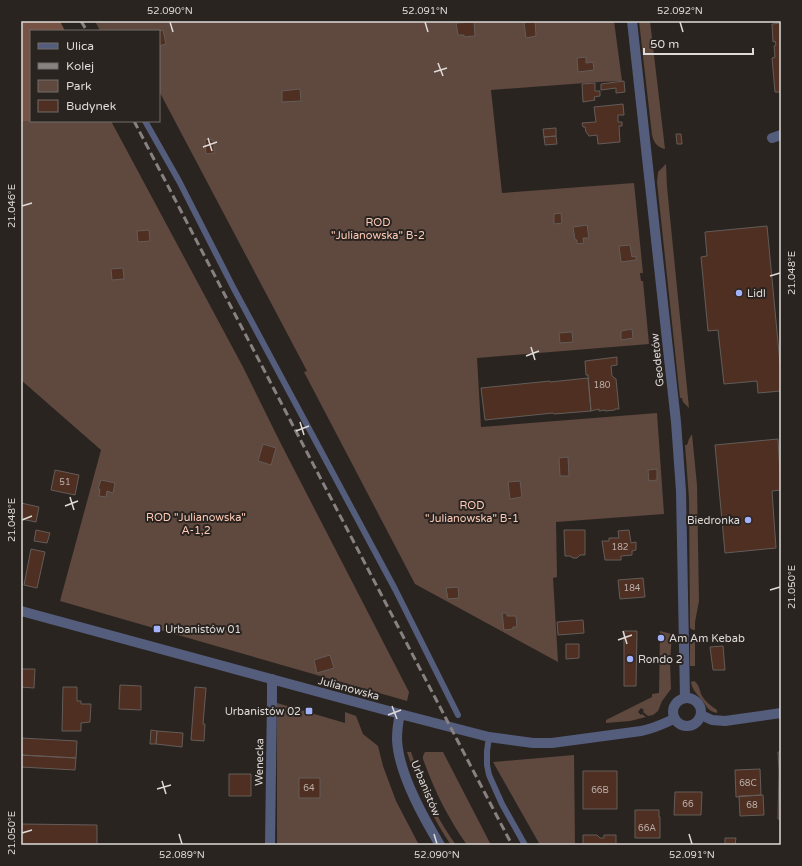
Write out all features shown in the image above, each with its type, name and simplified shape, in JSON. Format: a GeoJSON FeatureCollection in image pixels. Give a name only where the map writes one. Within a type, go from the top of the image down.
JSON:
{"type":"FeatureCollection","features":[{"type":"Feature","properties":{"kind":"street","name":"Geodetów"},"geometry":{"type":"LineString","coordinates":[[632,21],[676,422],[682,491],[685,698]]}},
{"type":"Feature","properties":{"kind":"street","name":"Julianowska"},"geometry":{"type":"LineString","coordinates":[[21,611],[489,737],[534,743],[552,743],[641,732],[650,730],[674,719]]}},
{"type":"Feature","properties":{"kind":"street","name":"Wenecka"},"geometry":{"type":"LineString","coordinates":[[270,845],[272,679]]}},
{"type":"Feature","properties":{"kind":"street"},"geometry":{"type":"LineString","coordinates":[[690,698],[698,703],[701,715],[697,723],[689,727],[684,727],[676,722],[672,714],[674,705],[677,702],[681,699],[690,698]]}},
{"type":"Feature","properties":{"kind":"street"},"geometry":{"type":"LineString","coordinates":[[701,715],[712,720],[725,721],[781,713]]}},
{"type":"Feature","properties":{"kind":"street","name":"Urbanistów"},"geometry":{"type":"LineString","coordinates":[[400,714],[397,730],[398,752],[409,784],[431,831],[440,845]]}},
{"type":"Feature","properties":{"kind":"lane"},"geometry":{"type":"LineString","coordinates":[[146,122],[179,181],[233,287],[395,590],[458,715]]}},
{"type":"Feature","properties":{"kind":"lane"},"geometry":{"type":"LineString","coordinates":[[489,737],[487,751],[489,775],[502,804],[526,845]]}},
{"type":"Feature","properties":{"kind":"green space"},"geometry":{"type":"Polygon","coordinates":[[[95,21],[614,21],[622,81],[491,90],[502,193],[634,183],[643,273],[640,273],[641,281],[643,281],[649,344],[477,358],[481,427],[657,413],[664,514],[556,522],[557,577],[553,578],[558,662],[415,584],[304,372],[307,371],[160,93],[160,30],[100,30],[95,21]]]}},
{"type":"Feature","properties":{"kind":"green space"},"geometry":{"type":"Polygon","coordinates":[[[639,21],[650,21],[665,149],[656,144],[652,135],[639,21]]]}},
{"type":"Feature","properties":{"kind":"green space","name":"ROD \"Julianowska\" A-1,2"},"geometry":{"type":"Polygon","coordinates":[[[21,121],[112,122],[243,367],[409,692],[407,701],[60,601],[101,450],[21,380],[21,121]]]}},
{"type":"Feature","properties":{"kind":"green space"},"geometry":{"type":"Polygon","coordinates":[[[666,164],[689,408],[683,402],[682,398],[680,398],[657,182],[658,172],[666,164]]]}},
{"type":"Feature","properties":{"kind":"green space"},"geometry":{"type":"Polygon","coordinates":[[[692,434],[697,485],[699,601],[695,630],[690,628],[689,499],[685,445],[687,445],[692,434]]]}},
{"type":"Feature","properties":{"kind":"green space"},"geometry":{"type":"Polygon","coordinates":[[[660,631],[672,634],[670,662],[671,689],[662,701],[658,711],[653,715],[648,716],[641,708],[638,712],[646,717],[630,721],[606,723],[606,720],[652,697],[652,694],[659,693],[660,631]]]}},
{"type":"Feature","properties":{"kind":"green space"},"geometry":{"type":"Polygon","coordinates":[[[695,640],[695,666],[690,666],[690,643],[695,640]]]}},
{"type":"Feature","properties":{"kind":"green space"},"geometry":{"type":"Polygon","coordinates":[[[694,681],[701,694],[709,704],[717,710],[717,713],[709,710],[696,693],[691,682],[694,681]]]}},
{"type":"Feature","properties":{"kind":"green space"},"geometry":{"type":"Polygon","coordinates":[[[277,703],[345,723],[345,712],[356,716],[363,734],[378,746],[383,766],[396,801],[419,845],[277,845],[277,703]]]}},
{"type":"Feature","properties":{"kind":"green space"},"geometry":{"type":"Polygon","coordinates":[[[407,752],[411,752],[419,776],[431,803],[445,829],[456,845],[451,845],[431,812],[420,788],[407,752]]]}},
{"type":"Feature","properties":{"kind":"green space"},"geometry":{"type":"Polygon","coordinates":[[[425,752],[443,752],[491,845],[467,845],[454,825],[432,782],[423,759],[425,752]]]}},
{"type":"Feature","properties":{"kind":"green space"},"geometry":{"type":"Polygon","coordinates":[[[574,755],[575,845],[540,845],[493,762],[574,755]]]}},
{"type":"Feature","properties":{"kind":"shaded area"},"geometry":{"type":"Polygon","coordinates":[[[23,21],[60,21],[64,30],[30,30],[30,121],[21,121],[21,25],[23,21]]]}},
{"type":"Feature","properties":{"kind":"building"},"geometry":{"type":"Polygon","coordinates":[[[535,21],[536,36],[526,38],[524,23],[535,21]]]}},
{"type":"Feature","properties":{"kind":"building"},"geometry":{"type":"Polygon","coordinates":[[[474,22],[475,36],[464,37],[464,35],[458,35],[456,23],[474,22]]]}},
{"type":"Feature","properties":{"kind":"building"},"geometry":{"type":"Polygon","coordinates":[[[781,23],[781,92],[775,92],[772,58],[775,57],[774,46],[776,45],[775,41],[773,42],[772,24],[781,23]]]}},
{"type":"Feature","properties":{"kind":"building"},"geometry":{"type":"Polygon","coordinates":[[[163,30],[166,44],[160,46],[160,31],[163,30]]]}},
{"type":"Feature","properties":{"kind":"building"},"geometry":{"type":"Polygon","coordinates":[[[586,57],[586,63],[593,62],[594,70],[578,72],[577,58],[586,57]]]}},
{"type":"Feature","properties":{"kind":"building"},"geometry":{"type":"Polygon","coordinates":[[[624,81],[625,92],[616,93],[616,88],[601,90],[601,84],[624,81]]]}},
{"type":"Feature","properties":{"kind":"building"},"geometry":{"type":"Polygon","coordinates":[[[595,83],[595,91],[600,91],[600,96],[594,97],[595,100],[583,102],[582,84],[595,83]]]}},
{"type":"Feature","properties":{"kind":"building"},"geometry":{"type":"Polygon","coordinates":[[[300,89],[301,101],[282,102],[282,91],[300,89]]]}},
{"type":"Feature","properties":{"kind":"building"},"geometry":{"type":"Polygon","coordinates":[[[623,104],[624,115],[618,115],[618,122],[622,122],[622,126],[619,126],[620,142],[598,144],[597,135],[589,136],[582,123],[596,122],[594,107],[623,104]]]}},
{"type":"Feature","properties":{"kind":"building"},"geometry":{"type":"Polygon","coordinates":[[[556,128],[556,136],[544,137],[543,129],[556,128]]]}},
{"type":"Feature","properties":{"kind":"building"},"geometry":{"type":"Polygon","coordinates":[[[676,134],[681,134],[682,144],[677,144],[676,134]]]}},
{"type":"Feature","properties":{"kind":"building"},"geometry":{"type":"Polygon","coordinates":[[[556,136],[557,144],[545,145],[544,137],[556,136]]]}},
{"type":"Feature","properties":{"kind":"building"},"geometry":{"type":"Polygon","coordinates":[[[212,139],[212,141],[214,141],[214,153],[206,154],[205,140],[212,139]]]}},
{"type":"Feature","properties":{"kind":"building"},"geometry":{"type":"Polygon","coordinates":[[[561,213],[562,223],[554,224],[554,214],[561,213]]]}},
{"type":"Feature","properties":{"kind":"building"},"geometry":{"type":"Polygon","coordinates":[[[587,225],[589,238],[583,238],[584,243],[577,244],[573,227],[587,225]]]}},
{"type":"Feature","properties":{"kind":"building","name":"Lidl"},"geometry":{"type":"Polygon","coordinates":[[[767,226],[781,374],[781,391],[758,393],[757,381],[724,384],[718,330],[708,331],[701,257],[707,256],[705,232],[767,226]]]}},
{"type":"Feature","properties":{"kind":"building"},"geometry":{"type":"Polygon","coordinates":[[[149,230],[150,241],[138,242],[137,231],[149,230]]]}},
{"type":"Feature","properties":{"kind":"building"},"geometry":{"type":"Polygon","coordinates":[[[630,245],[632,257],[636,256],[636,260],[621,262],[619,246],[630,245]]]}},
{"type":"Feature","properties":{"kind":"building"},"geometry":{"type":"Polygon","coordinates":[[[123,268],[124,279],[112,280],[111,269],[123,268]]]}},
{"type":"Feature","properties":{"kind":"building"},"geometry":{"type":"Polygon","coordinates":[[[632,329],[633,338],[621,340],[621,331],[632,329]]]}},
{"type":"Feature","properties":{"kind":"building"},"geometry":{"type":"Polygon","coordinates":[[[572,332],[573,342],[560,343],[559,333],[572,332]]]}},
{"type":"Feature","properties":{"kind":"building"},"geometry":{"type":"Polygon","coordinates":[[[617,357],[617,365],[611,366],[612,376],[616,379],[619,409],[599,411],[599,409],[591,411],[588,375],[586,375],[585,361],[617,357]]]}},
{"type":"Feature","properties":{"kind":"building"},"geometry":{"type":"Polygon","coordinates":[[[588,378],[591,411],[553,413],[485,420],[481,388],[588,378]]]}},
{"type":"Feature","properties":{"kind":"building","name":"Biedronka"},"geometry":{"type":"Polygon","coordinates":[[[778,439],[781,490],[772,491],[776,548],[725,553],[715,445],[778,439]]]}},
{"type":"Feature","properties":{"kind":"building"},"geometry":{"type":"Polygon","coordinates":[[[263,444],[276,448],[271,465],[258,461],[263,444]]]}},
{"type":"Feature","properties":{"kind":"building"},"geometry":{"type":"Polygon","coordinates":[[[568,457],[569,476],[560,476],[559,458],[568,457]]]}},
{"type":"Feature","properties":{"kind":"building"},"geometry":{"type":"Polygon","coordinates":[[[657,469],[657,480],[649,481],[648,470],[657,469]]]}},
{"type":"Feature","properties":{"kind":"building"},"geometry":{"type":"Polygon","coordinates":[[[55,470],[79,475],[75,495],[51,490],[55,470]]]}},
{"type":"Feature","properties":{"kind":"building"},"geometry":{"type":"Polygon","coordinates":[[[101,480],[115,483],[113,493],[107,491],[106,497],[99,496],[100,489],[98,489],[101,480]]]}},
{"type":"Feature","properties":{"kind":"building"},"geometry":{"type":"Polygon","coordinates":[[[520,481],[522,497],[510,499],[508,482],[520,481]]]}},
{"type":"Feature","properties":{"kind":"building"},"geometry":{"type":"Polygon","coordinates":[[[21,503],[39,507],[36,522],[21,519],[21,503]]]}},
{"type":"Feature","properties":{"kind":"building"},"geometry":{"type":"Polygon","coordinates":[[[36,530],[50,533],[47,543],[34,541],[36,530]]]}},
{"type":"Feature","properties":{"kind":"building"},"geometry":{"type":"Polygon","coordinates":[[[564,530],[585,530],[585,555],[580,555],[577,558],[565,556],[564,530]]]}},
{"type":"Feature","properties":{"kind":"building"},"geometry":{"type":"Polygon","coordinates":[[[629,530],[631,543],[636,542],[636,550],[632,551],[632,555],[621,556],[621,560],[605,560],[602,541],[609,541],[609,538],[619,538],[618,531],[629,530]]]}},
{"type":"Feature","properties":{"kind":"building"},"geometry":{"type":"Polygon","coordinates":[[[31,549],[45,552],[37,588],[24,585],[31,549]]]}},
{"type":"Feature","properties":{"kind":"building"},"geometry":{"type":"Polygon","coordinates":[[[643,578],[645,597],[620,599],[618,580],[643,578]]]}},
{"type":"Feature","properties":{"kind":"building"},"geometry":{"type":"Polygon","coordinates":[[[458,587],[459,598],[448,599],[446,588],[458,587]]]}},
{"type":"Feature","properties":{"kind":"building"},"geometry":{"type":"Polygon","coordinates":[[[502,613],[507,613],[507,616],[516,616],[517,627],[504,630],[502,613]]]}},
{"type":"Feature","properties":{"kind":"building"},"geometry":{"type":"Polygon","coordinates":[[[583,620],[584,633],[558,635],[557,622],[583,620]]]}},
{"type":"Feature","properties":{"kind":"building","name":"Rondo 2"},"geometry":{"type":"Polygon","coordinates":[[[624,631],[637,631],[636,686],[624,686],[624,631]]]}},
{"type":"Feature","properties":{"kind":"building"},"geometry":{"type":"Polygon","coordinates":[[[566,644],[579,644],[579,658],[566,659],[566,644]]]}},
{"type":"Feature","properties":{"kind":"building"},"geometry":{"type":"Polygon","coordinates":[[[723,646],[725,670],[713,670],[710,647],[723,646]]]}},
{"type":"Feature","properties":{"kind":"building"},"geometry":{"type":"Polygon","coordinates":[[[330,655],[334,668],[317,673],[314,660],[330,655]]]}},
{"type":"Feature","properties":{"kind":"building"},"geometry":{"type":"Polygon","coordinates":[[[21,669],[35,669],[34,688],[21,687],[21,669]]]}},
{"type":"Feature","properties":{"kind":"building"},"geometry":{"type":"Polygon","coordinates":[[[120,685],[141,686],[141,710],[119,709],[120,685]]]}},
{"type":"Feature","properties":{"kind":"building"},"geometry":{"type":"Polygon","coordinates":[[[63,687],[77,687],[77,701],[81,701],[81,704],[91,704],[90,722],[81,723],[81,731],[62,731],[63,687]]]}},
{"type":"Feature","properties":{"kind":"building"},"geometry":{"type":"Polygon","coordinates":[[[195,687],[206,688],[203,724],[205,724],[204,741],[191,740],[195,687]]]}},
{"type":"Feature","properties":{"kind":"building"},"geometry":{"type":"Polygon","coordinates":[[[151,730],[157,731],[156,744],[150,744],[151,730]]]}},
{"type":"Feature","properties":{"kind":"building"},"geometry":{"type":"Polygon","coordinates":[[[157,731],[183,733],[182,747],[156,744],[157,731]]]}},
{"type":"Feature","properties":{"kind":"building"},"geometry":{"type":"Polygon","coordinates":[[[21,738],[77,741],[76,758],[21,755],[21,738]]]}},
{"type":"Feature","properties":{"kind":"building"},"geometry":{"type":"Polygon","coordinates":[[[778,752],[781,752],[781,771],[779,771],[778,752]]]}},
{"type":"Feature","properties":{"kind":"building"},"geometry":{"type":"Polygon","coordinates":[[[21,755],[76,758],[75,770],[21,767],[21,755]]]}},
{"type":"Feature","properties":{"kind":"building"},"geometry":{"type":"Polygon","coordinates":[[[760,769],[761,795],[736,797],[735,770],[760,769]]]}},
{"type":"Feature","properties":{"kind":"building"},"geometry":{"type":"Polygon","coordinates":[[[583,771],[617,771],[617,809],[583,809],[583,771]]]}},
{"type":"Feature","properties":{"kind":"building"},"geometry":{"type":"Polygon","coordinates":[[[779,771],[781,771],[781,819],[778,819],[779,771]]]}},
{"type":"Feature","properties":{"kind":"building"},"geometry":{"type":"Polygon","coordinates":[[[229,774],[251,774],[251,796],[229,796],[229,774]]]}},
{"type":"Feature","properties":{"kind":"building"},"geometry":{"type":"Polygon","coordinates":[[[299,778],[320,778],[320,798],[299,798],[299,778]]]}},
{"type":"Feature","properties":{"kind":"building"},"geometry":{"type":"Polygon","coordinates":[[[675,792],[702,792],[701,815],[674,815],[675,792]]]}},
{"type":"Feature","properties":{"kind":"building"},"geometry":{"type":"Polygon","coordinates":[[[763,795],[764,815],[740,816],[739,796],[763,795]]]}},
{"type":"Feature","properties":{"kind":"building"},"geometry":{"type":"Polygon","coordinates":[[[635,810],[659,810],[660,838],[635,838],[635,810]]]}},
{"type":"Feature","properties":{"kind":"building"},"geometry":{"type":"Polygon","coordinates":[[[21,824],[97,825],[97,845],[21,845],[21,824]]]}},
{"type":"Feature","properties":{"kind":"building"},"geometry":{"type":"Polygon","coordinates":[[[583,835],[597,835],[600,838],[604,838],[604,835],[616,835],[616,845],[583,845],[583,835]]]}},
{"type":"Feature","properties":{"kind":"building"},"geometry":{"type":"Polygon","coordinates":[[[725,838],[736,838],[735,845],[725,845],[725,838]]]}},
{"type":"Feature","properties":{"kind":"railway"},"geometry":{"type":"LineString","coordinates":[[81,21],[86,30]]}},
{"type":"Feature","properties":{"kind":"railway"},"geometry":{"type":"LineString","coordinates":[[135,122],[512,845]]}},
{"type":"Feature","properties":{"kind":"place","name":"Lidl"},"geometry":{"type":"Point","coordinates":[739,293]}},
{"type":"Feature","properties":{"kind":"place","name":"Biedronka"},"geometry":{"type":"Point","coordinates":[748,520]}},
{"type":"Feature","properties":{"kind":"place","name":"Urbanistów 01"},"geometry":{"type":"Point","coordinates":[157,629]}},
{"type":"Feature","properties":{"kind":"place","name":"Am Am Kebab"},"geometry":{"type":"Point","coordinates":[661,638]}},
{"type":"Feature","properties":{"kind":"place","name":"Rondo 2"},"geometry":{"type":"Point","coordinates":[630,659]}},
{"type":"Feature","properties":{"kind":"place","name":"Urbanistów 02"},"geometry":{"type":"Point","coordinates":[309,711]}},
{"type":"Feature","properties":{"kind":"park label","name":"ROD \"Julianowska\" B-2"},"geometry":{"type":"Point","coordinates":[378,228]}},
{"type":"Feature","properties":{"kind":"park label","name":"ROD \"Julianowska\" B-1"},"geometry":{"type":"Point","coordinates":[472,511]}}]}
